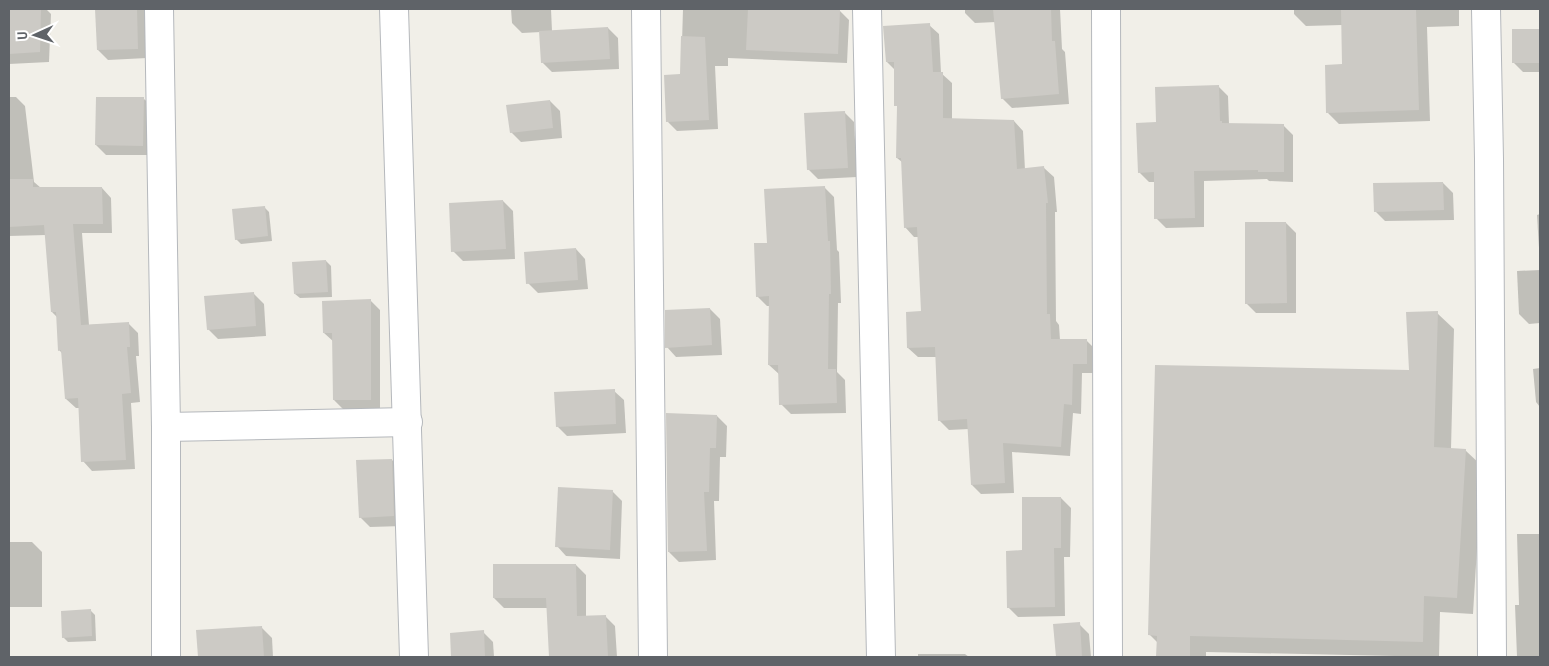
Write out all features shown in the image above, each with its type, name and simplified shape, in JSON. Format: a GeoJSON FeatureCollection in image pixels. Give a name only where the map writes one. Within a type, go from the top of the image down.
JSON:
{"type":"FeatureCollection","features":[{"type":"Feature","properties":{"kind":"street"},"geometry":{"type":"LineString","coordinates":[[159,9],[166,427],[166,657]]}},
{"type":"Feature","properties":{"kind":"street"},"geometry":{"type":"LineString","coordinates":[[394,9],[414,657]]}},
{"type":"Feature","properties":{"kind":"street"},"geometry":{"type":"LineString","coordinates":[[646,9],[653,657]]}},
{"type":"Feature","properties":{"kind":"street"},"geometry":{"type":"LineString","coordinates":[[867,9],[881,657]]}},
{"type":"Feature","properties":{"kind":"street"},"geometry":{"type":"LineString","coordinates":[[1106,9],[1108,657]]}},
{"type":"Feature","properties":{"kind":"street"},"geometry":{"type":"LineString","coordinates":[[1486,9],[1490,169],[1492,657]]}},
{"type":"Feature","properties":{"kind":"street"},"geometry":{"type":"LineString","coordinates":[[166,427],[408,422]]}},
{"type":"Feature","properties":{"kind":"building"},"geometry":{"type":"Polygon","coordinates":[[[9,9],[41,9],[40,52],[9,54],[9,9]]]}},
{"type":"Feature","properties":{"kind":"building"},"geometry":{"type":"Polygon","coordinates":[[[95,9],[137,9],[138,49],[97,50],[95,9]]]}},
{"type":"Feature","properties":{"kind":"building"},"geometry":{"type":"Polygon","coordinates":[[[748,9],[840,10],[838,54],[746,50],[748,9]]]}},
{"type":"Feature","properties":{"kind":"building"},"geometry":{"type":"Polygon","coordinates":[[[993,9],[1051,9],[1052,41],[1055,41],[1059,94],[1001,99],[993,9]]]}},
{"type":"Feature","properties":{"kind":"building"},"geometry":{"type":"Polygon","coordinates":[[[1341,9],[1416,9],[1419,110],[1326,113],[1325,65],[1342,64],[1341,9]]]}},
{"type":"Feature","properties":{"kind":"building"},"geometry":{"type":"Polygon","coordinates":[[[930,23],[933,72],[943,72],[943,118],[1014,120],[1017,169],[1044,166],[1048,203],[1046,203],[1047,314],[1050,314],[1051,339],[1087,339],[1087,364],[1073,364],[1072,405],[1064,404],[1061,447],[1003,443],[1005,483],[971,485],[967,419],[938,421],[935,347],[907,348],[906,312],[921,311],[917,227],[904,228],[901,158],[896,158],[897,106],[894,106],[894,62],[886,62],[883,26],[930,23]]]}},
{"type":"Feature","properties":{"kind":"building"},"geometry":{"type":"Polygon","coordinates":[[[608,27],[610,59],[541,63],[539,31],[608,27]]]}},
{"type":"Feature","properties":{"kind":"building"},"geometry":{"type":"Polygon","coordinates":[[[1512,29],[1540,29],[1540,63],[1512,63],[1512,29]]]}},
{"type":"Feature","properties":{"kind":"building"},"geometry":{"type":"Polygon","coordinates":[[[681,36],[705,37],[709,120],[666,122],[664,75],[680,74],[681,36]]]}},
{"type":"Feature","properties":{"kind":"building"},"geometry":{"type":"Polygon","coordinates":[[[1219,85],[1220,121],[1222,123],[1284,124],[1284,172],[1258,172],[1258,170],[1194,171],[1195,218],[1154,219],[1154,172],[1138,173],[1136,123],[1156,122],[1155,87],[1219,85]]]}},
{"type":"Feature","properties":{"kind":"building"},"geometry":{"type":"Polygon","coordinates":[[[96,97],[144,97],[143,146],[95,145],[96,97]]]}},
{"type":"Feature","properties":{"kind":"building"},"geometry":{"type":"Polygon","coordinates":[[[550,100],[553,128],[510,133],[506,105],[550,100]]]}},
{"type":"Feature","properties":{"kind":"building"},"geometry":{"type":"Polygon","coordinates":[[[845,111],[848,168],[807,170],[804,113],[845,111]]]}},
{"type":"Feature","properties":{"kind":"building"},"geometry":{"type":"Polygon","coordinates":[[[9,179],[33,179],[33,187],[102,187],[103,224],[73,224],[81,325],[129,322],[130,347],[127,347],[131,393],[122,394],[126,460],[81,462],[78,398],[65,399],[61,350],[58,351],[56,312],[51,312],[44,225],[9,227],[9,179]]]}},
{"type":"Feature","properties":{"kind":"building"},"geometry":{"type":"Polygon","coordinates":[[[1443,182],[1444,210],[1374,212],[1373,183],[1443,182]]]}},
{"type":"Feature","properties":{"kind":"building"},"geometry":{"type":"Polygon","coordinates":[[[825,186],[828,241],[830,241],[831,294],[829,294],[828,369],[836,369],[837,403],[779,405],[778,365],[768,365],[769,296],[756,297],[754,243],[767,243],[764,189],[825,186]]]}},
{"type":"Feature","properties":{"kind":"building"},"geometry":{"type":"Polygon","coordinates":[[[503,200],[506,249],[451,252],[449,203],[503,200]]]}},
{"type":"Feature","properties":{"kind":"building"},"geometry":{"type":"Polygon","coordinates":[[[265,206],[268,236],[235,240],[232,209],[265,206]]]}},
{"type":"Feature","properties":{"kind":"building"},"geometry":{"type":"Polygon","coordinates":[[[1245,222],[1286,222],[1287,303],[1245,304],[1245,222]]]}},
{"type":"Feature","properties":{"kind":"building"},"geometry":{"type":"Polygon","coordinates":[[[576,248],[578,280],[526,284],[524,252],[576,248]]]}},
{"type":"Feature","properties":{"kind":"building"},"geometry":{"type":"Polygon","coordinates":[[[326,260],[328,292],[294,294],[292,262],[326,260]]]}},
{"type":"Feature","properties":{"kind":"building"},"geometry":{"type":"Polygon","coordinates":[[[254,292],[256,326],[207,330],[204,296],[254,292]]]}},
{"type":"Feature","properties":{"kind":"building"},"geometry":{"type":"Polygon","coordinates":[[[371,299],[371,400],[333,400],[332,333],[323,333],[322,301],[371,299]]]}},
{"type":"Feature","properties":{"kind":"building"},"geometry":{"type":"Polygon","coordinates":[[[710,308],[712,345],[665,348],[665,310],[710,308]]]}},
{"type":"Feature","properties":{"kind":"building"},"geometry":{"type":"Polygon","coordinates":[[[1438,311],[1434,447],[1466,449],[1457,598],[1424,596],[1423,642],[1190,636],[1190,657],[1156,657],[1157,636],[1148,635],[1155,365],[1409,370],[1406,312],[1438,311]]]}},
{"type":"Feature","properties":{"kind":"building"},"geometry":{"type":"Polygon","coordinates":[[[615,389],[616,424],[556,427],[554,392],[615,389]]]}},
{"type":"Feature","properties":{"kind":"building"},"geometry":{"type":"Polygon","coordinates":[[[666,413],[717,415],[716,448],[710,448],[709,492],[704,492],[707,551],[668,552],[666,413]]]}},
{"type":"Feature","properties":{"kind":"building"},"geometry":{"type":"Polygon","coordinates":[[[392,459],[394,516],[359,518],[356,460],[392,459]]]}},
{"type":"Feature","properties":{"kind":"building"},"geometry":{"type":"Polygon","coordinates":[[[558,487],[613,490],[610,550],[555,547],[558,487]]]}},
{"type":"Feature","properties":{"kind":"building"},"geometry":{"type":"Polygon","coordinates":[[[1022,497],[1061,497],[1061,548],[1054,548],[1055,607],[1007,608],[1006,551],[1022,550],[1022,497]]]}},
{"type":"Feature","properties":{"kind":"building"},"geometry":{"type":"Polygon","coordinates":[[[493,564],[576,564],[577,616],[606,615],[608,657],[549,657],[546,598],[493,598],[493,564]]]}},
{"type":"Feature","properties":{"kind":"building"},"geometry":{"type":"Polygon","coordinates":[[[91,609],[92,636],[62,638],[61,611],[91,609]]]}},
{"type":"Feature","properties":{"kind":"building"},"geometry":{"type":"Polygon","coordinates":[[[1080,622],[1082,657],[1056,657],[1053,624],[1080,622]]]}},
{"type":"Feature","properties":{"kind":"building"},"geometry":{"type":"Polygon","coordinates":[[[262,626],[264,657],[198,657],[196,630],[262,626]]]}},
{"type":"Feature","properties":{"kind":"building"},"geometry":{"type":"Polygon","coordinates":[[[484,630],[485,657],[451,657],[450,633],[484,630]]]}}]}
